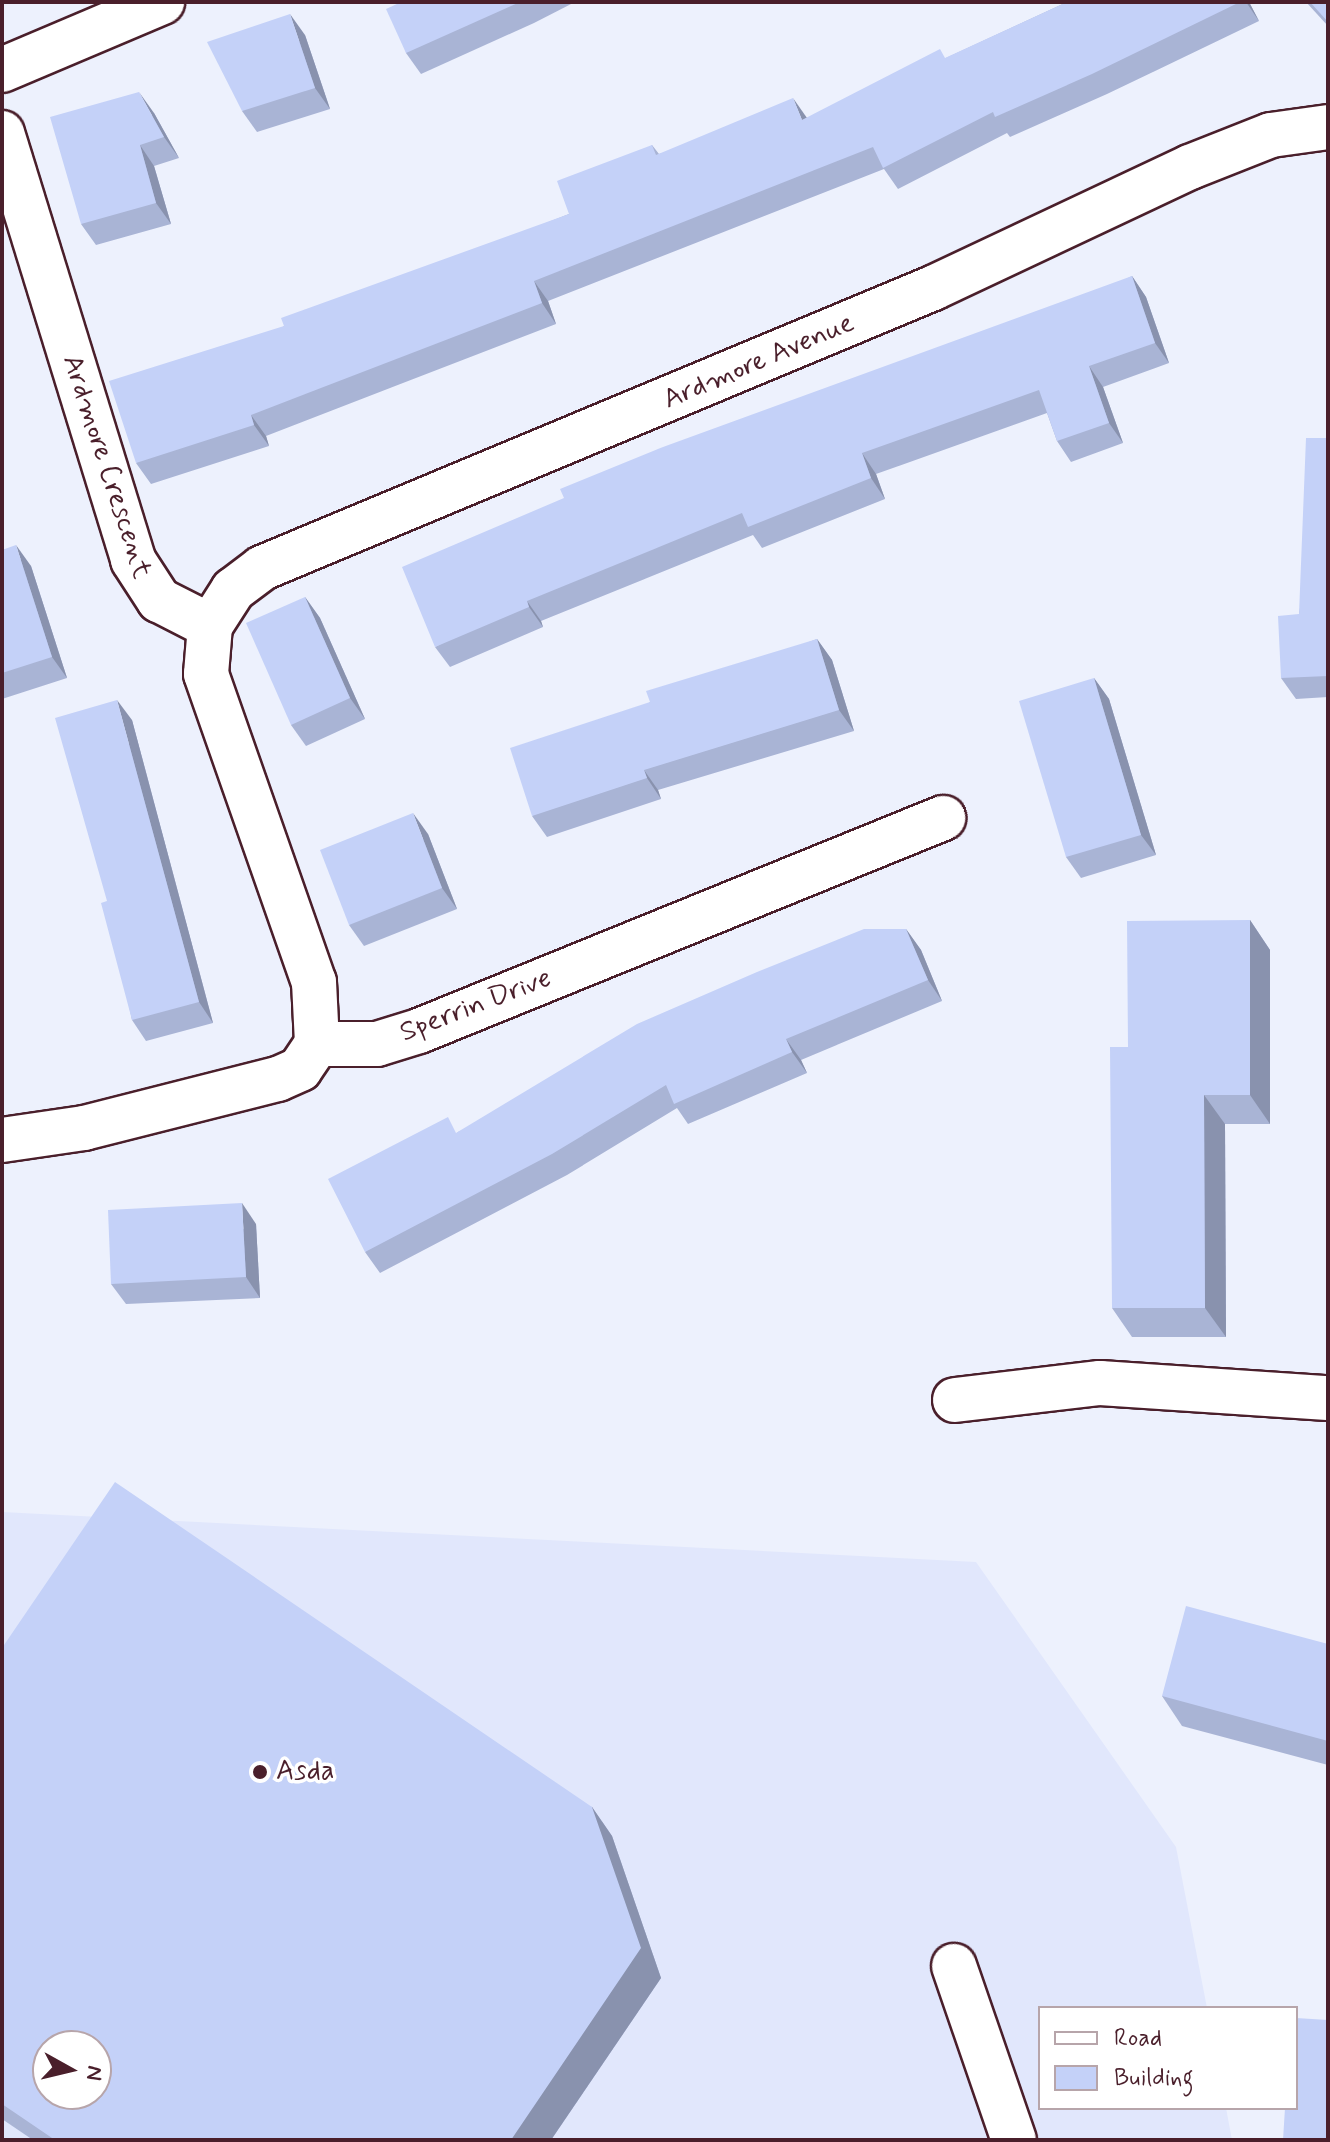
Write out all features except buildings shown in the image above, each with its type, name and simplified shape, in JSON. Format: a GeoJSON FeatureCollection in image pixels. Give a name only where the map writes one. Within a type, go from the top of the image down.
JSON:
{"type":"FeatureCollection","features":[{"type":"Feature","properties":{"kind":"street"},"geometry":{"type":"LineString","coordinates":[[2,70],[162,2]]}},
{"type":"Feature","properties":{"kind":"street","name":"Ardmore Avenue"},"geometry":{"type":"LineString","coordinates":[[210,626],[233,590],[262,568],[933,288],[1190,167],[1271,135],[1328,127]]}},
{"type":"Feature","properties":{"kind":"street","name":"Ardmore Crescent"},"geometry":{"type":"LineString","coordinates":[[2,133],[133,560],[159,600],[210,626]]}},
{"type":"Feature","properties":{"kind":"street"},"geometry":{"type":"LineString","coordinates":[[2,1140],[84,1128],[278,1079],[300,1069],[317,1044],[314,982],[206,674],[210,626]]}},
{"type":"Feature","properties":{"kind":"street","name":"Sperrin Drive"},"geometry":{"type":"LineString","coordinates":[[317,1044],[377,1044],[419,1031],[943,818]]}},
{"type":"Feature","properties":{"kind":"street"},"geometry":{"type":"LineString","coordinates":[[955,1400],[1100,1383],[1328,1398]]}},
{"type":"Feature","properties":{"kind":"street"},"geometry":{"type":"LineString","coordinates":[[954,1966],[1014,2140]]}},
{"type":"Feature","properties":{"kind":"shaded area"},"geometry":{"type":"Polygon","coordinates":[[[2,1512],[976,1562],[1176,1847],[1207,2006],[1038,2006],[1038,2110],[1226,2110],[1232,2140],[2,2140],[2,1512]]]}},
{"type":"Feature","properties":{"kind":"place","name":"Asda"},"geometry":{"type":"Point","coordinates":[260,1772]}}]}
